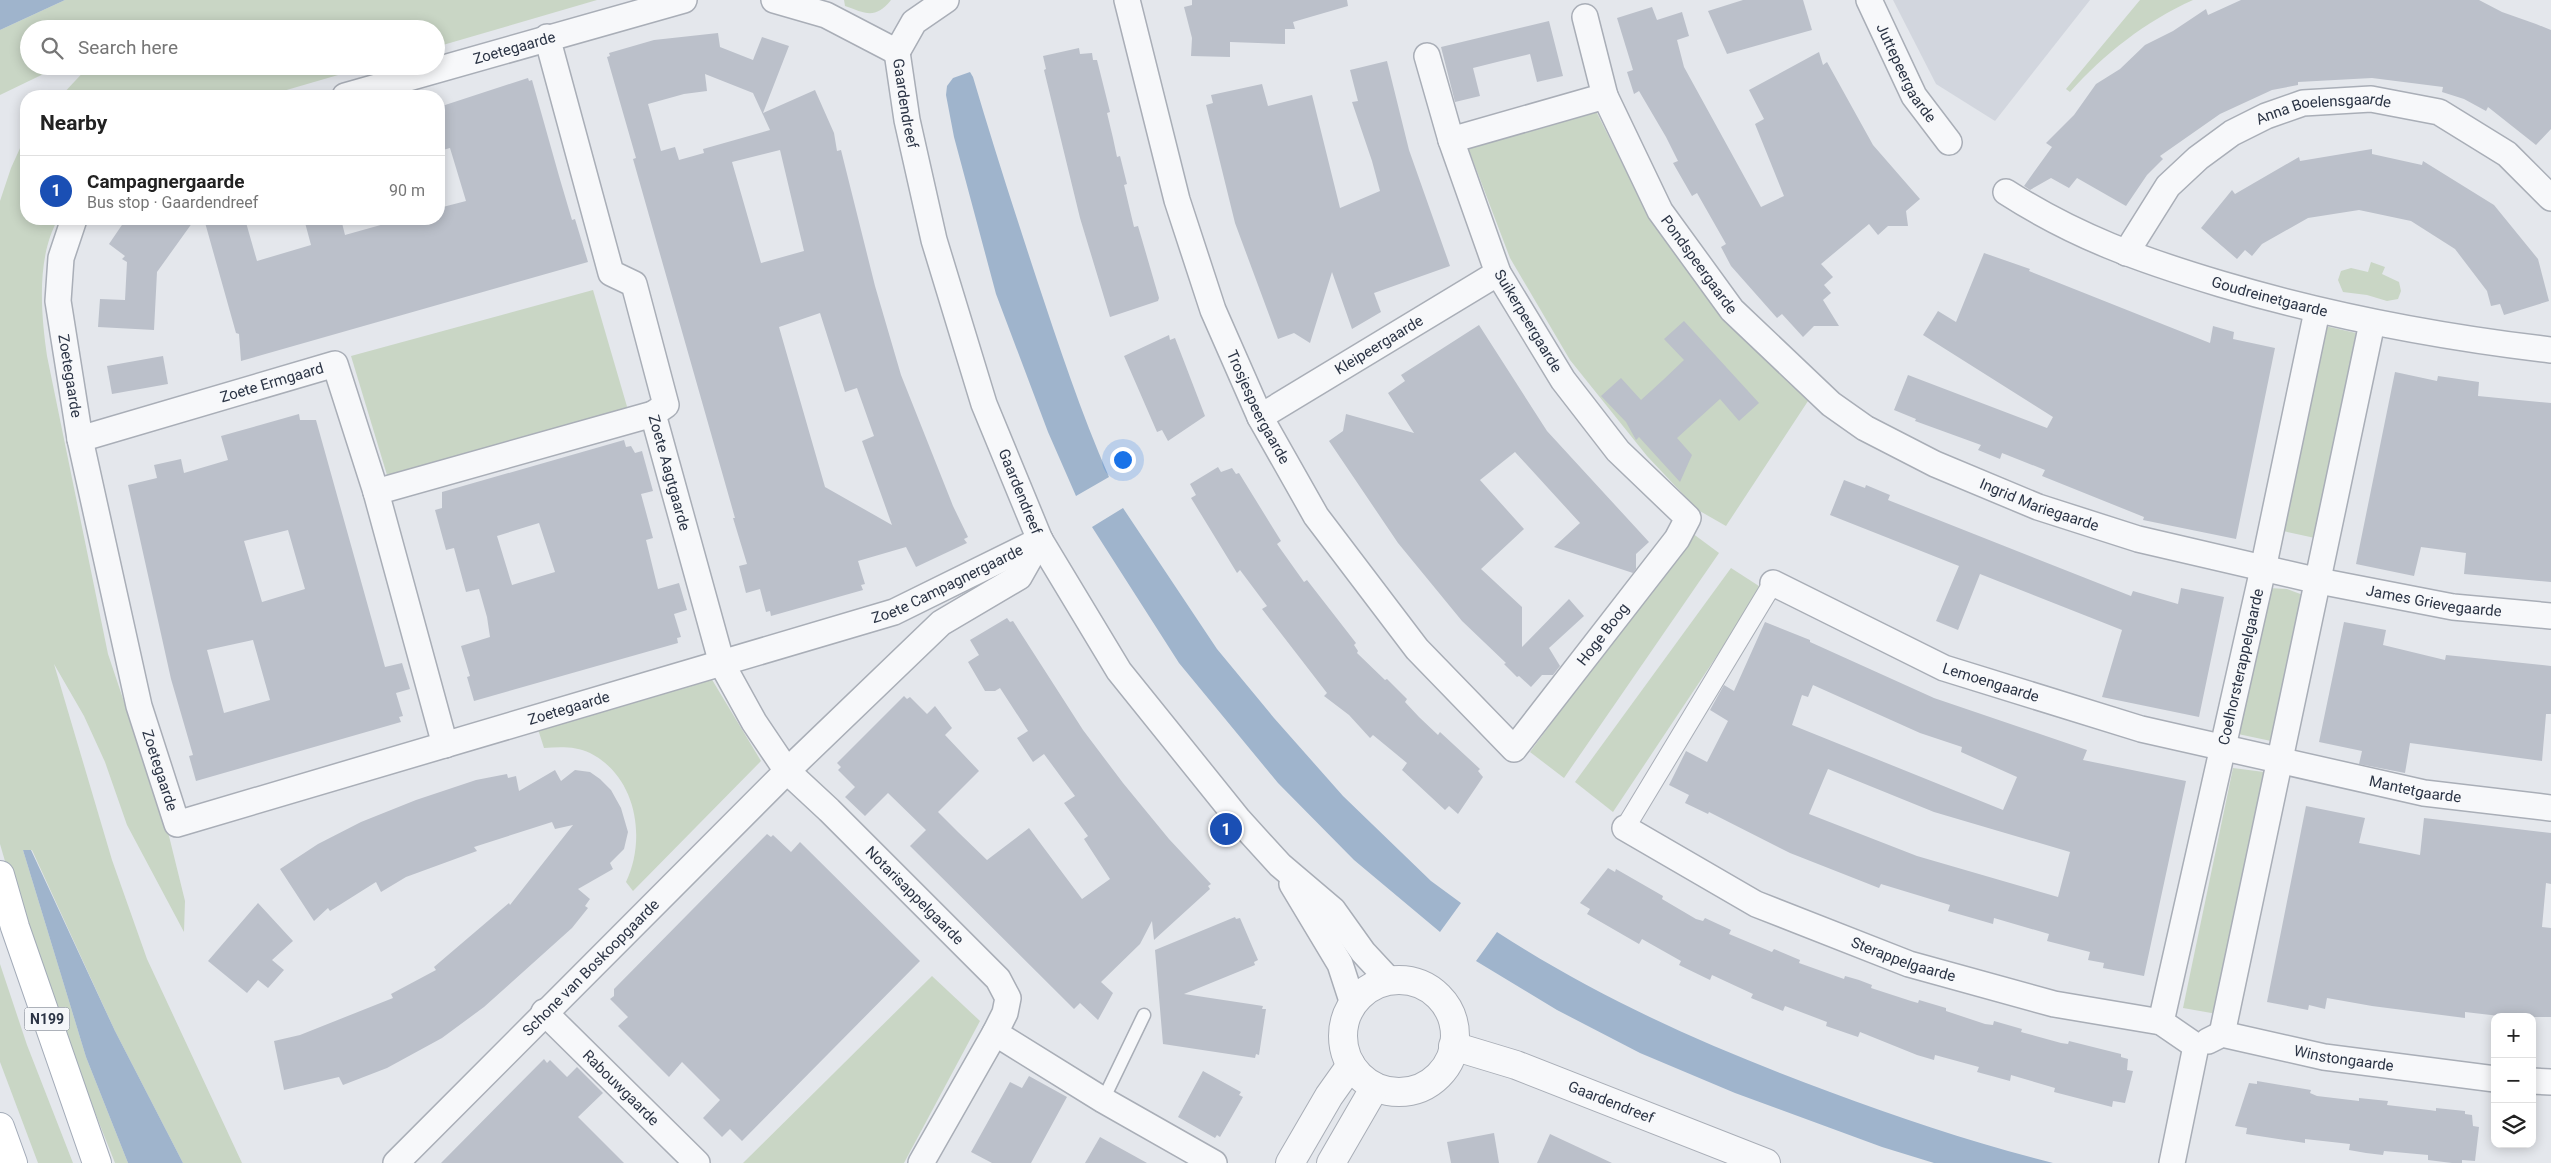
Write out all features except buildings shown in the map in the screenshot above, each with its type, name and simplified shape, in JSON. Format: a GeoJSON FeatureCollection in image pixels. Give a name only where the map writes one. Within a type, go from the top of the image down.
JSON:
{"type":"FeatureCollection","features":[{"type":"Feature","properties":{"kind":"main road","name":"N199"},"geometry":{"type":"LineString","coordinates":[[0,875],[15,928],[97,1163]]}},
{"type":"Feature","properties":{"kind":"main road"},"geometry":{"type":"LineString","coordinates":[[0,1127],[13,1163]]}},
{"type":"Feature","properties":{"kind":"street","name":"Zoetegaarde"},"geometry":{"type":"LineString","coordinates":[[445,67],[684,0]]}},
{"type":"Feature","properties":{"kind":"street"},"geometry":{"type":"LineString","coordinates":[[774,0],[826,15],[897,52],[914,22],[946,0]]}},
{"type":"Feature","properties":{"kind":"street","name":"Trosjespeergaarde"},"geometry":{"type":"LineString","coordinates":[[1127,0],[1176,200],[1213,310],[1260,417],[1316,516],[1417,649],[1514,749]]}},
{"type":"Feature","properties":{"kind":"street","name":"Juttepeergaarde"},"geometry":{"type":"LineString","coordinates":[[1869,0],[1914,96],[1949,142]]}},
{"type":"Feature","properties":{"kind":"street","name":"Pondspeergaarde"},"geometry":{"type":"LineString","coordinates":[[1585,17],[1605,96],[1660,211],[1732,310],[1831,404]]}},
{"type":"Feature","properties":{"kind":"street","name":"Zoete Aagtgaarde"},"geometry":{"type":"LineString","coordinates":[[547,38],[611,273],[634,284],[666,405],[653,414],[722,664],[754,722],[787,771]]}},
{"type":"Feature","properties":{"kind":"street","name":"Gaardendreef"},"geometry":{"type":"LineString","coordinates":[[897,52],[907,120],[934,240],[984,404],[1040,540],[1119,672],[1239,820],[1280,865],[1333,910],[1362,952],[1390,981]]}},
{"type":"Feature","properties":{"kind":"street","name":"Suikerpeergaarde"},"geometry":{"type":"LineString","coordinates":[[1426,56],[1452,140],[1498,273],[1563,380],[1612,444],[1688,518]]}},
{"type":"Feature","properties":{"kind":"street","name":"Zoetegaarde"},"geometry":{"type":"LineString","coordinates":[[366,90],[418,75]]}},
{"type":"Feature","properties":{"kind":"street"},"geometry":{"type":"LineString","coordinates":[[1452,140],[1605,96]]}},
{"type":"Feature","properties":{"kind":"street","name":"Anna Boelensgaarde"},"geometry":{"type":"LineString","coordinates":[[2126,253],[2168,186],[2198,158],[2232,133],[2266,116],[2303,103],[2371,99],[2439,112],[2507,154],[2551,198]]}},
{"type":"Feature","properties":{"kind":"street","name":"Goudreinetgaarde"},"geometry":{"type":"LineString","coordinates":[[2006,192],[2088,239],[2190,275],[2317,311],[2372,323],[2466,340],[2551,350]]}},
{"type":"Feature","properties":{"kind":"street","name":"Zoetegaarde"},"geometry":{"type":"LineString","coordinates":[[72,225],[61,258],[58,300],[80,439],[139,706],[177,824],[444,744],[722,664]]}},
{"type":"Feature","properties":{"kind":"street","name":"Kleipeergaarde"},"geometry":{"type":"LineString","coordinates":[[1260,417],[1498,273]]}},
{"type":"Feature","properties":{"kind":"street","name":"Coelhorsterappelgaarde"},"geometry":{"type":"LineString","coordinates":[[2161,1022],[2220,749],[2262,569],[2317,311]]}},
{"type":"Feature","properties":{"kind":"street"},"geometry":{"type":"LineString","coordinates":[[2172,1163],[2196,1046],[2222,1034],[2319,582],[2372,323]]}},
{"type":"Feature","properties":{"kind":"street","name":"Zoete Ermgaard"},"geometry":{"type":"LineString","coordinates":[[80,439],[335,364],[376,492],[444,744]]}},
{"type":"Feature","properties":{"kind":"street","name":"Ingrid Mariegaarde"},"geometry":{"type":"LineString","coordinates":[[1831,404],[1864,428],[1935,464],[2038,506],[2138,538],[2319,582]]}},
{"type":"Feature","properties":{"kind":"street"},"geometry":{"type":"LineString","coordinates":[[376,492],[653,414]]}},
{"type":"Feature","properties":{"kind":"street","name":"Hoge Boog"},"geometry":{"type":"LineString","coordinates":[[1514,749],[1677,539],[1688,518]]}},
{"type":"Feature","properties":{"kind":"street","name":"Zoete Campagnergaarde"},"geometry":{"type":"LineString","coordinates":[[722,664],[894,612],[1040,540]]}},
{"type":"Feature","properties":{"kind":"street","name":"Zoete Campagnergaarde"},"geometry":{"type":"LineString","coordinates":[[787,771],[941,623],[1019,577],[1040,540]]}},
{"type":"Feature","properties":{"kind":"street","name":"James Grievegaarde"},"geometry":{"type":"LineString","coordinates":[[2319,582],[2452,607],[2551,616]]}},
{"type":"Feature","properties":{"kind":"street"},"geometry":{"type":"LineString","coordinates":[[1625,828],[1773,583]]}},
{"type":"Feature","properties":{"kind":"street","name":"Lemoengaarde"},"geometry":{"type":"LineString","coordinates":[[1773,583],[1944,668],[2141,730],[2220,749],[2281,760]]}},
{"type":"Feature","properties":{"kind":"street","name":"Mantetgaarde"},"geometry":{"type":"LineString","coordinates":[[2281,760],[2424,793],[2551,808]]}},
{"type":"Feature","properties":{"kind":"street","name":"Schone van Boskoopgaarde"},"geometry":{"type":"LineString","coordinates":[[396,1163],[544,1012],[787,771]]}},
{"type":"Feature","properties":{"kind":"street","name":"Notarisappelgaarde"},"geometry":{"type":"LineString","coordinates":[[787,771],[829,810],[998,979],[1008,998],[1005,1013],[995,1033],[921,1163]]}},
{"type":"Feature","properties":{"kind":"street","name":"Sterappelgaarde"},"geometry":{"type":"LineString","coordinates":[[1625,828],[1756,904],[1908,964],[2054,1004],[2161,1022],[2196,1046]]}},
{"type":"Feature","properties":{"kind":"street","name":"Gaardendreef"},"geometry":{"type":"LineString","coordinates":[[1280,865],[1340,964],[1353,1004]]}},
{"type":"Feature","properties":{"kind":"street"},"geometry":{"type":"LineString","coordinates":[[1390,981],[1415,983],[1432,992],[1441,1000],[1452,1020],[1454,1046],[1445,1068],[1433,1080],[1420,1088],[1392,1092],[1375,1087],[1360,1076],[1351,1065],[1344,1047],[1344,1025],[1353,1004],[1371,988],[1390,981]]}},
{"type":"Feature","properties":{"kind":"street","name":"Rabouwgaarde"},"geometry":{"type":"LineString","coordinates":[[544,1012],[697,1163]]}},
{"type":"Feature","properties":{"kind":"street"},"geometry":{"type":"LineString","coordinates":[[995,1033],[1103,1100],[1214,1163]]}},
{"type":"Feature","properties":{"kind":"street","name":"Winstongaarde"},"geometry":{"type":"LineString","coordinates":[[2222,1034],[2324,1057],[2491,1078]]}},
{"type":"Feature","properties":{"kind":"street","name":"Gaardendreef"},"geometry":{"type":"LineString","coordinates":[[1454,1046],[1516,1065],[1766,1163]]}},
{"type":"Feature","properties":{"kind":"street"},"geometry":{"type":"LineString","coordinates":[[1290,1163],[1329,1096],[1351,1065]]}},
{"type":"Feature","properties":{"kind":"street"},"geometry":{"type":"LineString","coordinates":[[2536,1081],[2551,1082]]}},
{"type":"Feature","properties":{"kind":"street"},"geometry":{"type":"LineString","coordinates":[[1331,1163],[1375,1087]]}},
{"type":"Feature","properties":{"kind":"lane"},"geometry":{"type":"LineString","coordinates":[[1103,1100],[1144,1015]]}},
{"type":"Feature","properties":{"kind":"shaded area"},"geometry":{"type":"Polygon","coordinates":[[[1893,0],[2090,0],[1995,121],[1936,84],[1893,0]]]}},
{"type":"Feature","properties":{"kind":"green space"},"geometry":{"type":"Polygon","coordinates":[[[65,0],[597,0],[445,44],[445,20],[22,20],[65,0]]]}},
{"type":"Feature","properties":{"kind":"green space"},"geometry":{"type":"Polygon","coordinates":[[[844,0],[891,0],[880,10],[870,13],[845,6],[844,0]]]}},
{"type":"Feature","properties":{"kind":"green space"},"geometry":{"type":"Polygon","coordinates":[[[2140,0],[2193,0],[2142,28],[2111,52],[2070,92],[2066,89],[2140,0]]]}},
{"type":"Feature","properties":{"kind":"green space"},"geometry":{"type":"Polygon","coordinates":[[[20,21],[20,75],[41,75],[0,95],[0,30],[20,21]]]}},
{"type":"Feature","properties":{"kind":"green space"},"geometry":{"type":"Polygon","coordinates":[[[81,75],[338,75],[287,90],[67,90],[81,75]]]}},
{"type":"Feature","properties":{"kind":"green space"},"geometry":{"type":"Polygon","coordinates":[[[1593,105],[1626,171],[1672,250],[1731,327],[1807,397],[1808,401],[1726,526],[1698,510],[1647,456],[1570,360],[1510,258],[1467,145],[1593,105]]]}},
{"type":"Feature","properties":{"kind":"green space"},"geometry":{"type":"Polygon","coordinates":[[[20,148],[20,225],[55,225],[46,251],[43,268],[42,304],[47,356],[108,654],[169,836],[185,901],[184,932],[127,825],[105,762],[84,716],[54,664],[112,860],[147,959],[242,1163],[183,1163],[115,1031],[32,850],[23,850],[86,1057],[128,1163],[115,1163],[32,954],[0,844],[0,201],[20,148]]]}},
{"type":"Feature","properties":{"kind":"green space"},"geometry":{"type":"Polygon","coordinates":[[[2371,262],[2385,267],[2382,274],[2399,282],[2401,291],[2398,299],[2387,301],[2367,295],[2343,292],[2338,280],[2341,271],[2351,268],[2368,272],[2371,262]]]}},
{"type":"Feature","properties":{"kind":"green space"},"geometry":{"type":"Polygon","coordinates":[[[593,290],[628,410],[387,475],[351,356],[593,290]]]}},
{"type":"Feature","properties":{"kind":"green space"},"geometry":{"type":"Polygon","coordinates":[[[2325,326],[2356,333],[2315,538],[2283,531],[2325,326]]]}},
{"type":"Feature","properties":{"kind":"green space"},"geometry":{"type":"Polygon","coordinates":[[[1692,533],[1719,553],[1564,778],[1530,752],[1692,533]]]}},
{"type":"Feature","properties":{"kind":"green space"},"geometry":{"type":"Polygon","coordinates":[[[1731,568],[1762,588],[1613,812],[1575,782],[1731,568]]]}},
{"type":"Feature","properties":{"kind":"green space"},"geometry":{"type":"Polygon","coordinates":[[[2269,588],[2287,589],[2303,595],[2271,741],[2238,734],[2269,588]]]}},
{"type":"Feature","properties":{"kind":"green space"},"geometry":{"type":"Polygon","coordinates":[[[711,678],[761,761],[633,891],[626,882],[636,847],[636,828],[627,792],[618,777],[606,763],[590,753],[573,748],[544,748],[536,723],[711,678]]]}},
{"type":"Feature","properties":{"kind":"green space"},"geometry":{"type":"Polygon","coordinates":[[[2233,768],[2264,772],[2217,1014],[2183,1008],[2233,768]]]}},
{"type":"Feature","properties":{"kind":"green space"},"geometry":{"type":"Polygon","coordinates":[[[0,964],[27,1045],[73,1163],[38,1163],[0,1062],[0,964]]]}},
{"type":"Feature","properties":{"kind":"green space"},"geometry":{"type":"Polygon","coordinates":[[[932,976],[980,1021],[904,1163],[743,1163],[932,976]]]}},
{"type":"Feature","properties":{"kind":"water"},"geometry":{"type":"Polygon","coordinates":[[[0,0],[65,0],[20,20],[0,30],[0,0]]]}},
{"type":"Feature","properties":{"kind":"water"},"geometry":{"type":"Polygon","coordinates":[[[970,72],[1062,354],[1109,477],[1076,496],[1048,432],[996,294],[954,137],[946,95],[947,86],[953,78],[970,72]]]}},
{"type":"Feature","properties":{"kind":"water"},"geometry":{"type":"Polygon","coordinates":[[[1123,508],[1217,649],[1274,718],[1343,796],[1431,881],[1461,903],[1440,932],[1354,860],[1278,783],[1179,663],[1092,527],[1123,508]]]}},
{"type":"Feature","properties":{"kind":"water"},"geometry":{"type":"Polygon","coordinates":[[[23,850],[31,850],[115,1031],[183,1163],[128,1163],[86,1057],[23,850]]]}},
{"type":"Feature","properties":{"kind":"water"},"geometry":{"type":"Polygon","coordinates":[[[1497,932],[1536,957],[1617,1001],[1701,1040],[1787,1076],[1968,1139],[2053,1163],[1934,1163],[1882,1147],[1735,1093],[1640,1053],[1557,1010],[1476,961],[1497,932]]]}},
{"type":"Feature","properties":{"kind":"place","name":"Campagnergaarde"},"geometry":{"type":"Point","coordinates":[1226,829]}}]}
